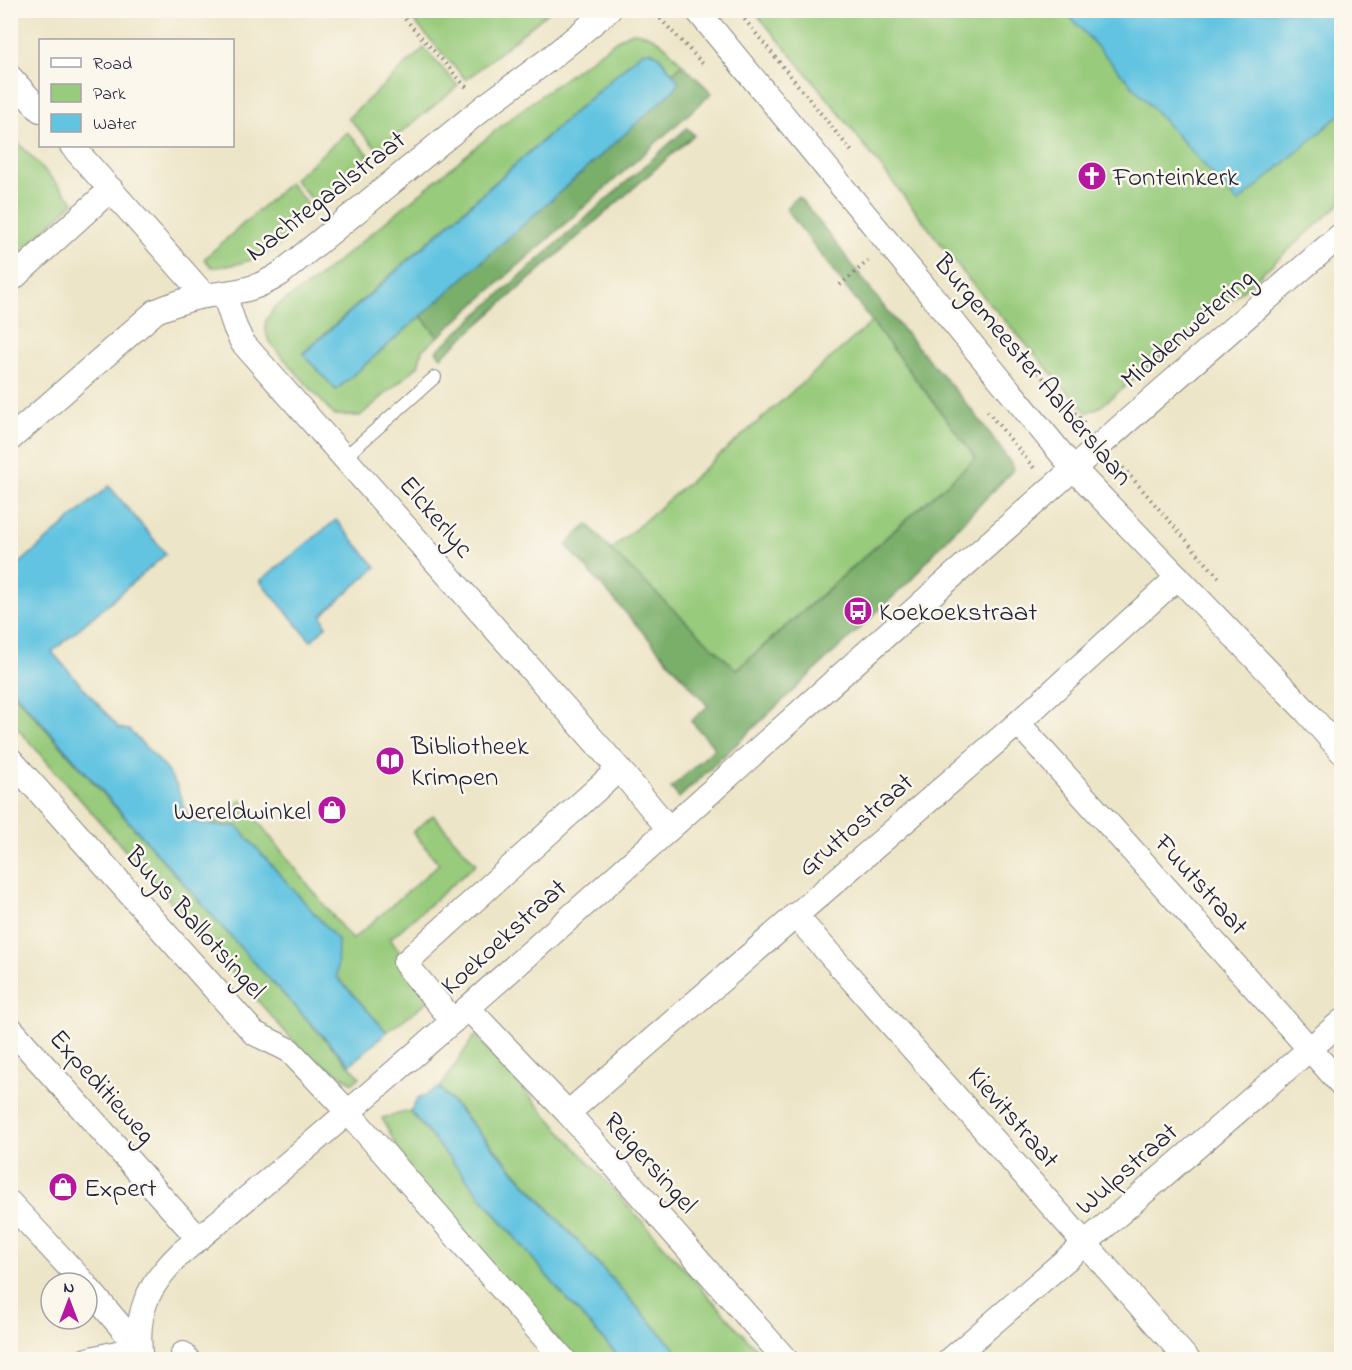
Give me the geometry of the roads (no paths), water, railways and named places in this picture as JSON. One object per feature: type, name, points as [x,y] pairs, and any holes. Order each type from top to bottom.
[{"type":"street","name":"Nachtegaalstraat","points":[[10,439],[156,311],[179,302],[251,289],[280,274],[484,107],[548,60],[609,10]]},
{"type":"street","name":"Burgemeester Aalberslaan","points":[[697,10],[1073,468],[1341,752]]},
{"type":"street","points":[[10,76],[39,109]]},
{"type":"street","points":[[73,147],[214,295]]},
{"type":"street","points":[[10,281],[111,189]]},
{"type":"street","name":"Middenwetering","points":[[1073,468],[1341,234]]},
{"type":"street","name":"Elckerlyc","points":[[214,295],[242,342],[619,769],[669,829]]},
{"type":"street","name":"Koekoekstraat","points":[[348,1112],[1073,468]]},
{"type":"street","name":"Gruttostraat","points":[[568,1113],[1018,723],[1178,577]]},
{"type":"street","name":"Fuutstraat","points":[[1018,723],[1341,1084]]},
{"type":"street","name":"Buys Ballotsingel","points":[[10,759],[254,1032],[289,1050],[348,1112],[564,1359]]},
{"type":"street","points":[[460,1014],[405,963],[619,769]]},
{"type":"street","name":"Kievitstraat","points":[[795,915],[1188,1359]]},
{"type":"street","name":"Reigersingel","points":[[460,1014],[568,1113],[786,1359]]},
{"type":"street","name":"Wulpstraat","points":[[950,1359],[1341,1021]]},
{"type":"street","name":"Expeditieweg","points":[[10,1028],[199,1239]]},
{"type":"street","points":[[140,1354],[139,1325],[142,1309],[150,1291],[165,1269],[348,1112]]},
{"type":"street","points":[[10,1203],[73,1271]]},
{"type":"street","points":[[99,1302],[140,1354]]},
{"type":"street","points":[[87,1359],[140,1354]]},
{"type":"lane","points":[[345,457],[435,377]]},
{"type":"water","points":[[1065,11],[1341,11],[1341,114],[1238,203]]},
{"type":"water","points":[[651,51],[658,55],[679,82],[674,90],[336,390],[303,354],[642,52]]},
{"type":"water","points":[[109,486],[166,554],[52,652],[119,728],[129,730],[163,765],[177,786],[187,815],[194,822],[237,826],[338,940],[337,977],[387,1032],[350,1065],[248,956],[11,688],[11,571]]},
{"type":"water","points":[[336,520],[376,567],[322,615],[326,626],[311,641],[260,581]]},
{"type":"water","points":[[439,1088],[684,1359],[621,1359],[563,1295],[410,1111],[418,1099]]},
{"type":"place","name":"Fonteinkerk","points":[[1092,176]]},
{"type":"place","name":"Koekoekstraat","points":[[858,611]]},
{"type":"place","name":"Bibliotheek Krimpen","points":[[390,761]]},
{"type":"place","name":"Wereldwinkel","points":[[332,810]]},
{"type":"place","name":"Expert","points":[[63,1187]]}]
